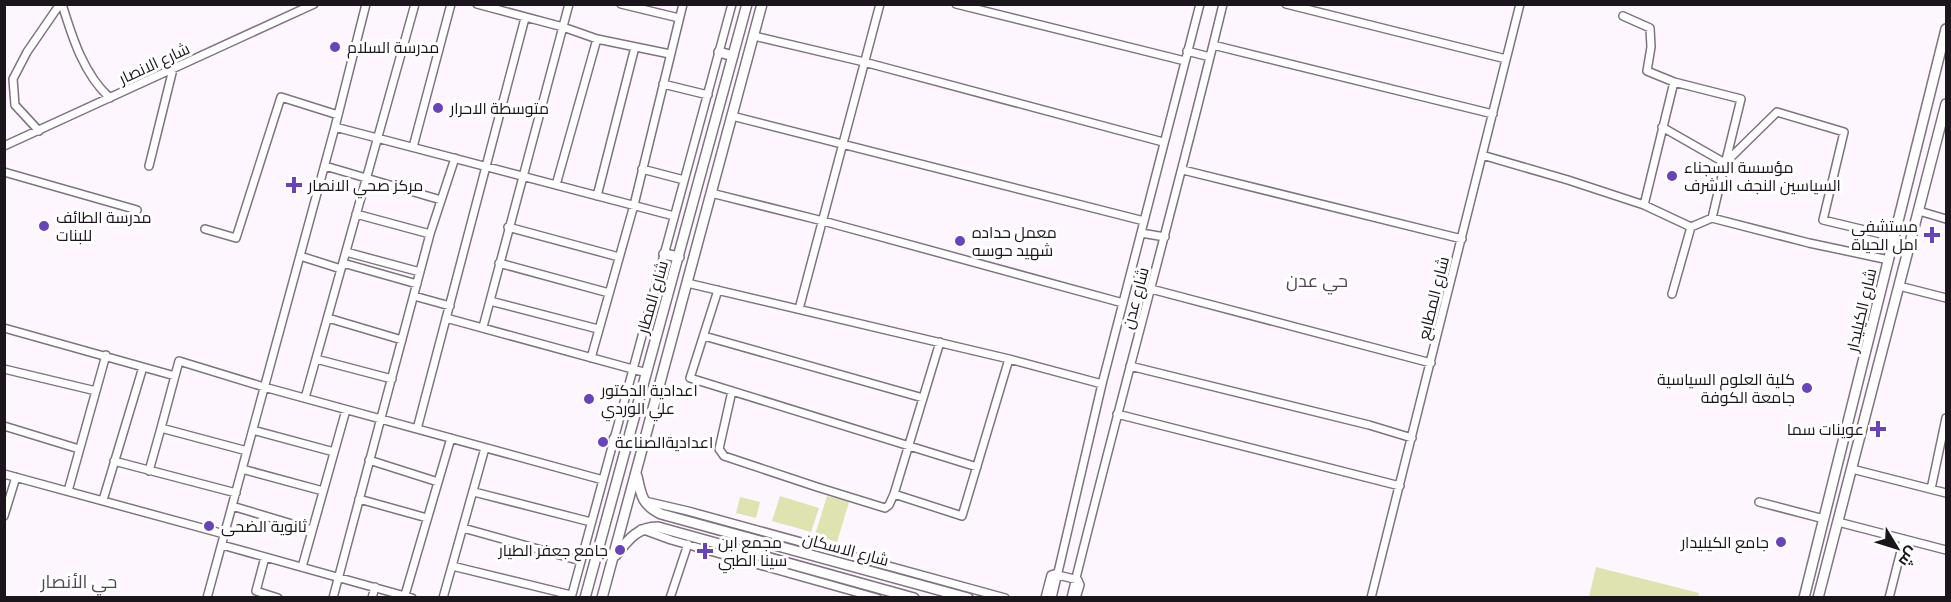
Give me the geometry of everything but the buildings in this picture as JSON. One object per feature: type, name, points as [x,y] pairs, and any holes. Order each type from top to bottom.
[{"type":"main road","name":"شارع المطار","points":[[585,597],[747,4]]},
{"type":"main road","name":"شارع المطار","points":[[602,597],[762,4]]},
{"type":"main road","name":"شارع الكيليدار","points":[[1804,597],[1947,30]]},
{"type":"main road","points":[[719,52],[733,56]]},
{"type":"main road","name":"شارع الكيليدار","points":[[1818,597],[1947,104]]},
{"type":"main road","points":[[664,254],[679,257]]},
{"type":"main road","points":[[1882,284],[1885,294],[1874,335],[1878,341],[1884,339],[1885,336]]},
{"type":"main road","points":[[668,297],[676,303],[683,301]]},
{"type":"main road","points":[[658,328],[667,327],[674,332]]},
{"type":"main road","points":[[1861,374],[1869,368],[1875,376]]},
{"type":"main road","points":[[614,439],[628,442]]},
{"type":"main road","points":[[636,473],[644,501]]},
{"type":"main road","name":"شارع الاسكان","points":[[644,501],[661,514],[714,529],[738,530],[885,570],[968,597]]},
{"type":"main road","points":[[691,541],[699,532],[697,524]]},
{"type":"main road","name":"شارع الاسكان","points":[[613,560],[630,537],[641,529],[658,527],[691,541],[712,542],[822,577],[914,597]]},
{"type":"main road","points":[[712,542],[710,534],[714,529]]},
{"type":"street","points":[[39,131],[15,105],[14,79],[27,52],[61,4]]},
{"type":"street","points":[[61,4],[86,66],[97,87],[110,98]]},
{"type":"street","name":"شارع الانصار","points":[[4,147],[173,69],[297,8],[314,4]]},
{"type":"street","points":[[207,597],[325,165],[366,4]]},
{"type":"street","points":[[305,398],[414,4]]},
{"type":"street","points":[[413,147],[451,4]]},
{"type":"street","points":[[477,4],[563,27],[597,39],[670,54]]},
{"type":"street","points":[[483,327],[508,226],[569,4]]},
{"type":"street","points":[[621,4],[678,18]]},
{"type":"street","points":[[591,358],[634,205],[683,4]]},
{"type":"street","points":[[452,566],[571,596],[732,4]]},
{"type":"street","points":[[799,309],[880,4]]},
{"type":"street","points":[[956,4],[1185,61]]},
{"type":"street","name":"شارع عدن","points":[[1052,597],[1102,384],[1200,4]]},
{"type":"street","name":"شارع عدن","points":[[1071,597],[1117,414],[1183,170],[1223,4]]},
{"type":"street","points":[[1286,4],[1506,59]]},
{"type":"street","name":"شارع المطابع","points":[[1371,597],[1520,4]]},
{"type":"street","points":[[1623,16],[1650,28],[1651,47],[1647,71],[1674,82],[1741,99],[1712,218]]},
{"type":"street","points":[[417,429],[525,18]]},
{"type":"street","points":[[754,36],[864,62],[1163,142]]},
{"type":"street","points":[[556,185],[597,39]]},
{"type":"street","points":[[1213,45],[1492,114]]},
{"type":"street","points":[[597,196],[634,47]]},
{"type":"street","points":[[1187,51],[1210,57]]},
{"type":"street","points":[[149,166],[173,69]]},
{"type":"street","points":[[4,75],[14,79]]},
{"type":"street","points":[[1644,205],[1674,82]]},
{"type":"street","points":[[663,84],[708,95]]},
{"type":"street","points":[[205,229],[236,237],[281,97],[338,115]]},
{"type":"street","points":[[1725,162],[1777,112],[1844,132],[1823,220],[1894,237]]},
{"type":"street","points":[[732,116],[1144,221]]},
{"type":"street","points":[[335,127],[674,216]]},
{"type":"street","points":[[1662,127],[1725,162]]},
{"type":"street","points":[[1482,155],[1644,205],[1691,227],[1712,218],[1809,243],[1888,260]]},
{"type":"street","points":[[333,597],[430,234],[455,158]]},
{"type":"street","points":[[325,165],[441,200]]},
{"type":"street","points":[[642,169],[684,180]]},
{"type":"street","points":[[1183,170],[1462,240]]},
{"type":"street","points":[[4,172],[137,210]]},
{"type":"street","points":[[711,193],[824,221],[1123,303]]},
{"type":"street","points":[[1918,212],[1947,219]]},
{"type":"street","points":[[356,214],[430,234]]},
{"type":"street","points":[[508,226],[619,257]]},
{"type":"street","points":[[1672,294],[1691,227]]},
{"type":"street","points":[[1141,233],[1165,237]]},
{"type":"street","points":[[346,252],[420,272]]},
{"type":"street","points":[[300,256],[417,284]]},
{"type":"street","points":[[499,262],[609,293]]},
{"type":"street","points":[[687,283],[1009,359],[1102,384]]},
{"type":"street","points":[[1899,286],[1947,298]]},
{"type":"street","points":[[1151,289],[1431,363]]},
{"type":"street","points":[[718,290],[690,378],[977,467]]},
{"type":"street","points":[[414,296],[450,306]]},
{"type":"street","points":[[490,300],[598,329]]},
{"type":"street","points":[[328,318],[402,340]]},
{"type":"street","points":[[447,318],[647,373]]},
{"type":"street","points":[[4,328],[175,376]]},
{"type":"street","points":[[704,336],[923,398]]},
{"type":"street","points":[[732,391],[719,449],[724,456],[885,508],[894,494],[939,342]]},
{"type":"street","points":[[68,491],[106,355]]},
{"type":"street","points":[[316,359],[392,379]]},
{"type":"street","points":[[894,494],[962,516],[1009,359]]},
{"type":"street","points":[[149,471],[179,361],[264,387],[603,480]]},
{"type":"street","points":[[1130,366],[1369,425],[1412,438]]},
{"type":"street","points":[[102,500],[143,367]]},
{"type":"street","points":[[4,369],[96,391]]},
{"type":"street","points":[[302,567],[346,410]]},
{"type":"street","points":[[1117,414],[1400,486]]},
{"type":"street","points":[[1931,489],[1947,418]]},
{"type":"street","points":[[4,426],[79,449]]},
{"type":"street","points":[[160,428],[247,451]]},
{"type":"street","points":[[253,430],[334,452]]},
{"type":"street","points":[[222,545],[408,596],[451,438]]},
{"type":"street","points":[[443,597],[486,448]]},
{"type":"street","points":[[369,460],[438,482]]},
{"type":"street","points":[[114,461],[236,493]]},
{"type":"street","points":[[242,469],[323,491]]},
{"type":"street","points":[[1852,469],[1947,493]]},
{"type":"street","points":[[4,474],[225,534]]},
{"type":"street","points":[[4,516],[16,477]]},
{"type":"street","points":[[474,492],[591,522]]},
{"type":"street","points":[[359,499],[428,518]]},
{"type":"street","points":[[644,501],[738,530]]},
{"type":"street","points":[[1759,502],[1824,519]]},
{"type":"street","points":[[232,506],[312,530]]},
{"type":"street","points":[[1838,522],[1947,550]]},
{"type":"street","points":[[463,528],[581,561]]},
{"type":"street","points":[[1889,597],[1904,539]]},
{"type":"street","points":[[670,597],[691,541],[822,577],[855,595],[877,597]]},
{"type":"street","points":[[265,557],[255,594],[278,597]]},
{"type":"street","points":[[885,570],[1005,597]]},
{"type":"street","points":[[1045,597],[1051,575],[1054,574],[1076,578],[1080,585],[1076,597]]},
{"type":"street","points":[[372,597],[375,587]]},
{"type":"green space","points":[[780,496],[819,508],[811,532],[772,521]]},
{"type":"green space","points":[[827,496],[849,502],[837,542],[815,535]]},
{"type":"green space","points":[[740,497],[760,502],[756,518],[736,513]]},
{"type":"green space","points":[[1596,567],[1699,593],[1698,597],[1589,597]]},
{"type":"place","name":"مدرسة السلام","points":[[335,47]]},
{"type":"place","name":"متوسطة الاحرار","points":[[438,108]]},
{"type":"place","name":"مؤسسة السجناء السياسين النجف الاشرف","points":[[1672,176]]},
{"type":"place","name":"مركز صحي الانصار","points":[[294,185]]},
{"type":"place","name":"مدرسة الطائف للبنات","points":[[44,226]]},
{"type":"place","name":"مستشفى امل الحياة","points":[[1932,235]]},
{"type":"place","name":"معمل حداده شهيد حوسه","points":[[960,241]]},
{"type":"place","name":"كلية العلوم السياسية جامعة الكوفة","points":[[1807,388]]},
{"type":"place","name":"اعدادية الدكتور علي الوردي","points":[[589,399]]},
{"type":"place","name":"عوينات سما","points":[[1878,429]]},
{"type":"place","name":"اعداديةالصناعة","points":[[603,442]]},
{"type":"place","name":"ثانوية الضحى","points":[[209,526]]},
{"type":"place","name":"جامع الكيليدار","points":[[1781,542]]},
{"type":"place","name":"جامع جعفر الطيار","points":[[620,550]]},
{"type":"place","name":"مجمع ابن سينا الطبي","points":[[705,551]]},
{"type":"district","name":"حي عدن","points":[[1317,281]]},
{"type":"district","name":"حي الأنصار","points":[[79,582]]}]
